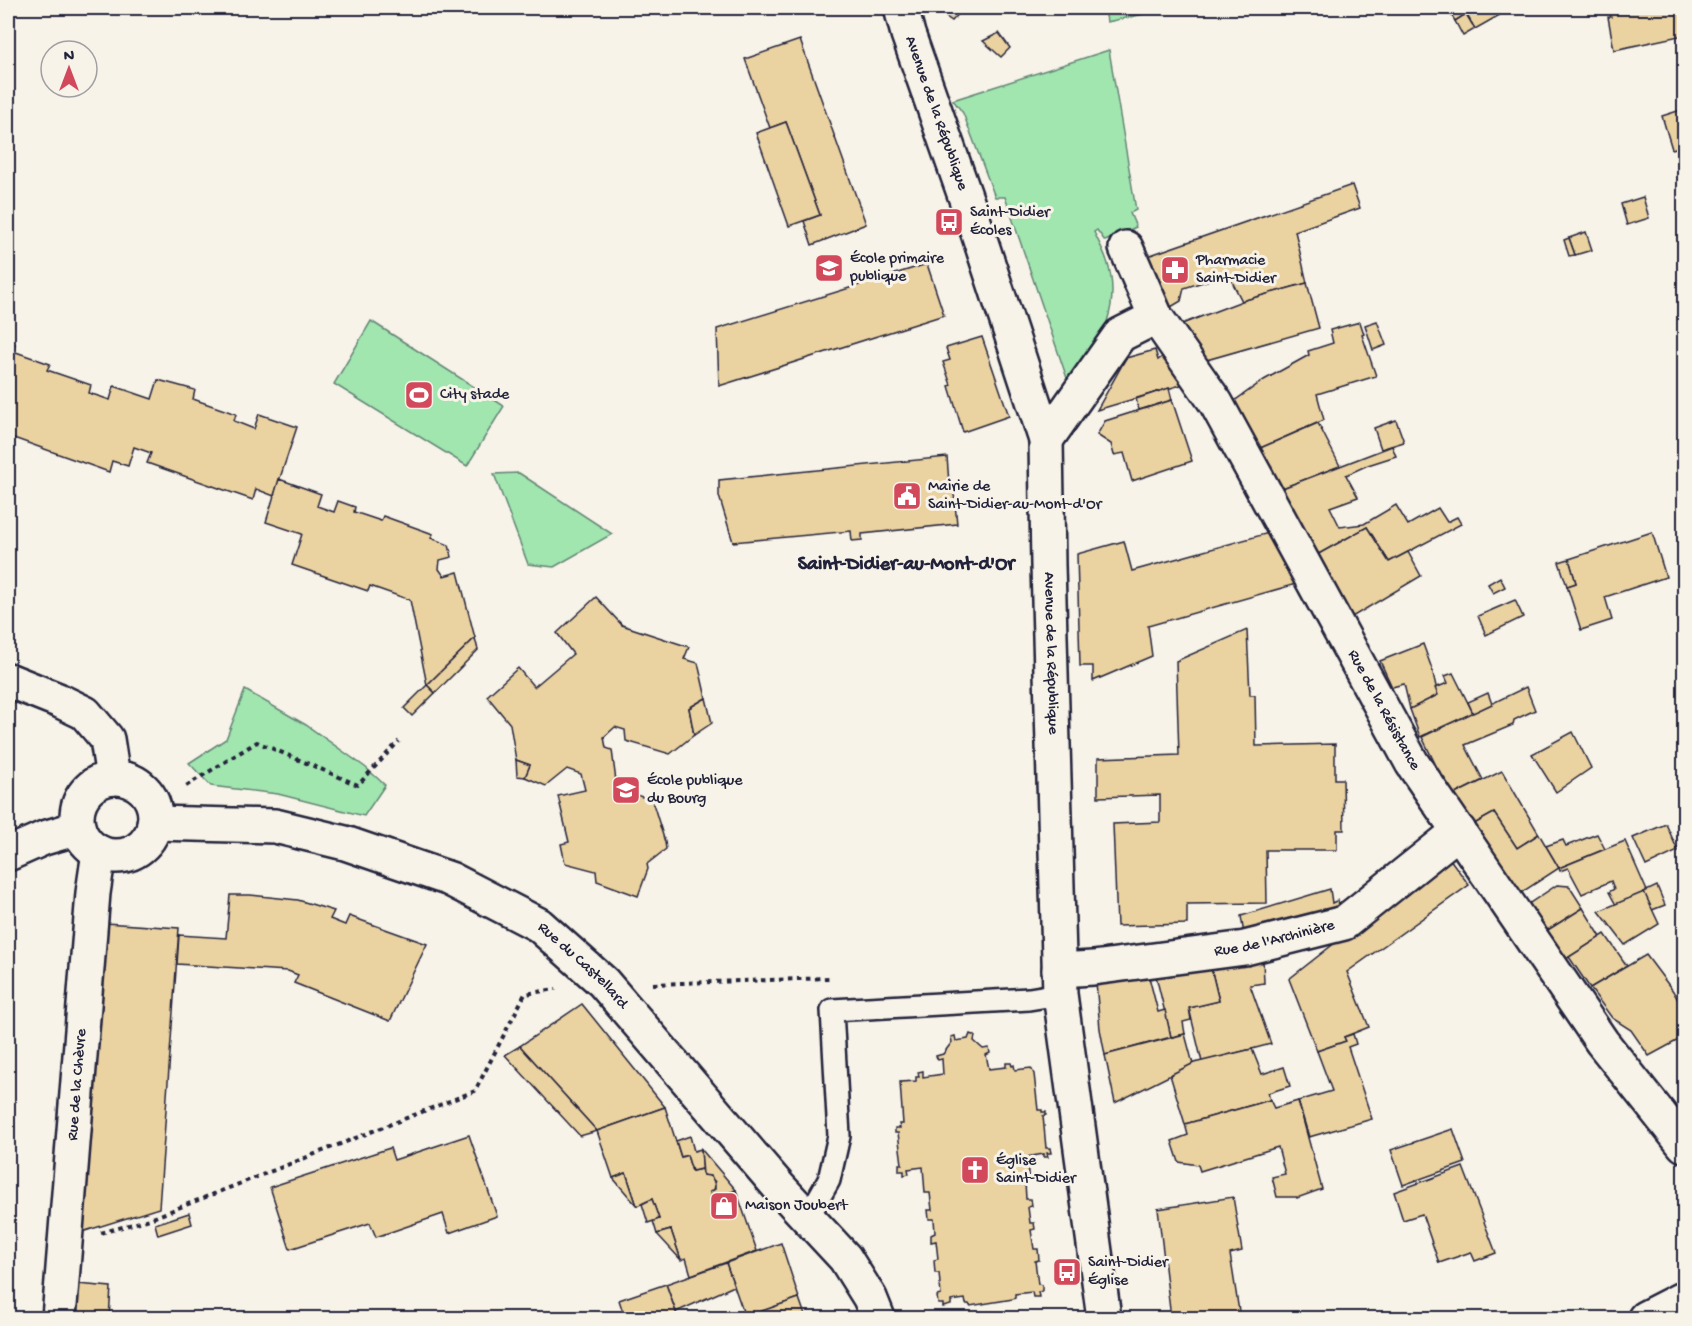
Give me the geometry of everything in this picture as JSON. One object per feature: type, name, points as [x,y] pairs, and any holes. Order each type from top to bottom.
[{"type":"street","name":"Avenue de la République","points":[[901,8],[1046,440],[1060,982],[1104,1318]]},
{"type":"street","name":"Rue de la Résistance","points":[[1126,248],[1155,317],[1216,403],[1412,763],[1602,1042],[1684,1145]]},
{"type":"street","points":[[1046,440],[1120,335],[1155,317]]},
{"type":"street","points":[[8,680],[85,713],[107,739],[113,778]]},
{"type":"street","points":[[113,778],[130,781],[144,791],[154,814],[151,834],[144,844],[134,852],[123,855],[111,855],[89,840],[77,817],[78,805],[84,794],[102,780],[113,778]]},
{"type":"street","name":"Rue du Castellard","points":[[154,814],[275,826],[345,843],[450,879],[539,925],[603,982],[779,1187],[845,1258],[870,1298],[878,1318]]},
{"type":"street","name":"Rue de l'Archinière","points":[[1060,982],[1092,968],[1245,948],[1344,923],[1458,831]]},
{"type":"street","points":[[8,854],[44,838],[89,840]]},
{"type":"street","name":"Rue de la Chèvre","points":[[58,1318],[66,1243],[93,893],[89,840]]},
{"type":"street","points":[[1646,1318],[1684,1298]]},
{"type":"lane","points":[[808,1217],[829,1179],[839,1136],[832,1010],[1029,999],[1060,982]]},
{"type":"path","points":[[154,814],[257,742],[358,785],[399,741]]},
{"type":"path","points":[[66,1243],[150,1220],[475,1091],[525,994],[603,982],[647,984],[835,977]]},
{"type":"green space","points":[[1105,8],[1171,8],[1107,22]]},
{"type":"green space","points":[[1109,50],[1136,210],[1130,213],[1136,227],[1105,241],[1097,230],[1094,232],[1107,261],[1112,297],[1104,329],[1071,390],[1005,197],[995,197],[963,113],[953,100]]},
{"type":"green space","name":"City stade","points":[[371,321],[504,406],[467,466],[334,384]]},
{"type":"green space","points":[[519,473],[612,534],[554,567],[528,564],[494,474]]},
{"type":"green space","points":[[245,690],[306,725],[365,767],[385,785],[364,816],[278,794],[211,786],[189,763],[226,739]]},
{"type":"building","points":[[933,8],[964,8],[952,21]]},
{"type":"building","points":[[1447,8],[1502,8],[1505,12],[1475,29],[1466,14],[1455,21]]},
{"type":"building","points":[[1609,8],[1684,8],[1684,35],[1614,50],[1608,17],[1611,17]]},
{"type":"building","points":[[1466,14],[1475,29],[1463,36],[1455,21]]},
{"type":"building","points":[[999,33],[1010,48],[1001,57],[983,41]]},
{"type":"building","points":[[800,40],[866,224],[812,245],[804,221],[820,215],[786,122],[770,128],[745,59]]},
{"type":"building","points":[[1684,109],[1684,163],[1679,147],[1672,149],[1662,116]]},
{"type":"building","points":[[786,122],[820,215],[789,226],[756,133]]},
{"type":"building","points":[[1352,185],[1360,208],[1295,231],[1307,283],[1242,301],[1228,274],[1184,288],[1181,301],[1171,307],[1142,258]]},
{"type":"building","points":[[1643,197],[1649,218],[1627,225],[1621,204]]},
{"type":"building","points":[[1586,232],[1592,250],[1575,255],[1569,238]]},
{"type":"building","points":[[1569,238],[1575,255],[1569,256],[1564,240]]},
{"type":"building","points":[[927,264],[944,315],[719,386],[717,329]]},
{"type":"building","points":[[1307,283],[1319,328],[1203,361],[1182,324],[1242,301]]},
{"type":"building","points":[[1377,321],[1386,345],[1373,350],[1365,325]]},
{"type":"building","points":[[1360,322],[1376,376],[1317,394],[1324,420],[1258,449],[1230,404],[1264,380],[1309,355],[1308,351],[1333,343],[1330,330]]},
{"type":"building","points":[[982,337],[1009,416],[963,432],[943,362],[950,360],[946,348]]},
{"type":"building","points":[[8,341],[15,344],[13,351],[50,364],[47,370],[91,385],[89,393],[110,400],[114,386],[152,399],[158,380],[195,390],[193,399],[236,414],[234,421],[254,429],[259,414],[297,427],[274,496],[256,489],[253,500],[147,463],[151,453],[134,447],[128,466],[112,461],[109,472],[8,436]]},
{"type":"building","points":[[1155,350],[1158,360],[1166,354],[1184,384],[1097,410],[1126,358]]},
{"type":"building","points":[[1169,388],[1172,400],[1139,410],[1136,399]]},
{"type":"building","points":[[1172,400],[1192,461],[1132,481],[1124,453],[1114,455],[1111,444],[1097,435],[1105,421]]},
{"type":"building","points":[[1396,420],[1404,442],[1381,449],[1374,428]]},
{"type":"building","points":[[1318,423],[1340,466],[1280,489],[1258,449]]},
{"type":"building","points":[[1392,446],[1396,456],[1346,475],[1358,497],[1330,507],[1340,527],[1364,524],[1396,505],[1408,525],[1438,508],[1447,522],[1457,517],[1461,524],[1389,562],[1367,527],[1315,556],[1280,489]]},
{"type":"building","points":[[947,457],[949,483],[953,483],[957,524],[862,534],[862,540],[852,541],[851,531],[733,542],[719,496],[719,480]]},
{"type":"building","points":[[279,479],[321,494],[317,506],[334,512],[338,501],[355,507],[354,512],[381,521],[383,516],[433,534],[431,538],[449,545],[452,557],[440,560],[439,569],[444,576],[458,572],[475,638],[427,685],[410,600],[370,586],[368,591],[292,565],[302,534],[266,522]]},
{"type":"building","points":[[1367,527],[1389,562],[1408,552],[1421,576],[1352,617],[1315,556]]},
{"type":"building","points":[[1272,532],[1303,582],[1148,626],[1152,656],[1093,681],[1093,666],[1080,666],[1077,554],[1124,541],[1132,571]]},
{"type":"building","points":[[1652,532],[1666,577],[1605,597],[1612,620],[1581,630],[1567,586],[1576,583],[1569,559]]},
{"type":"building","points":[[1569,559],[1576,583],[1567,586],[1559,562]]},
{"type":"building","points":[[1500,577],[1505,587],[1493,593],[1488,584]]},
{"type":"building","points":[[596,597],[622,625],[689,647],[684,659],[698,663],[706,698],[689,708],[694,735],[670,754],[626,741],[625,730],[615,727],[604,737],[606,748],[612,750],[617,789],[652,800],[665,842],[666,849],[647,864],[648,869],[638,896],[597,881],[596,871],[565,863],[561,844],[569,842],[558,796],[585,790],[581,774],[567,769],[546,786],[525,777],[530,765],[516,760],[510,724],[487,696],[518,668],[534,687],[573,654],[557,633]]},
{"type":"building","points":[[1515,600],[1523,617],[1486,635],[1478,616]]},
{"type":"building","points":[[1247,630],[1250,695],[1255,695],[1256,746],[1335,744],[1335,779],[1343,779],[1344,830],[1337,830],[1337,850],[1266,850],[1267,903],[1187,904],[1187,924],[1117,926],[1113,824],[1160,822],[1160,795],[1098,797],[1098,758],[1179,755],[1176,661]]},
{"type":"building","points":[[475,638],[478,650],[435,693],[427,685]]},
{"type":"building","points":[[1423,644],[1438,695],[1410,709],[1404,684],[1392,687],[1380,661]]},
{"type":"building","points":[[1453,673],[1473,713],[1420,737],[1410,709],[1438,695],[1435,688],[1448,683],[1445,676]]},
{"type":"building","points":[[427,685],[435,693],[412,716],[404,708]]},
{"type":"building","points":[[1526,687],[1535,710],[1514,720],[1513,725],[1465,745],[1483,780],[1451,796],[1422,737]]},
{"type":"building","points":[[1488,693],[1492,704],[1473,713],[1468,702]]},
{"type":"building","points":[[706,698],[712,723],[694,735],[689,708]]},
{"type":"building","points":[[1573,732],[1591,768],[1556,792],[1532,754]]},
{"type":"building","points":[[516,760],[530,765],[525,777],[517,776]]},
{"type":"building","points":[[1502,771],[1539,834],[1517,848],[1494,813],[1467,828],[1451,796]]},
{"type":"building","points":[[1494,813],[1517,848],[1539,834],[1559,868],[1516,896],[1467,828]]},
{"type":"building","points":[[1666,824],[1678,851],[1646,866],[1633,838]]},
{"type":"building","points":[[1597,834],[1605,849],[1559,868],[1546,846],[1563,840],[1566,846]]},
{"type":"building","points":[[1625,841],[1647,891],[1616,905],[1609,892],[1614,889],[1611,881],[1582,894],[1568,868],[1560,871],[1559,868]]},
{"type":"building","points":[[1447,855],[1469,885],[1347,972],[1369,1027],[1344,1037],[1346,1041],[1317,1051],[1289,979]]},
{"type":"building","points":[[1557,885],[1569,886],[1583,908],[1543,933],[1524,907]]},
{"type":"building","points":[[1657,886],[1665,905],[1652,910],[1644,892]]},
{"type":"building","points":[[1330,889],[1332,903],[1338,900],[1340,909],[1245,940],[1241,916]]},
{"type":"building","points":[[1644,892],[1659,924],[1625,945],[1599,911]]},
{"type":"building","points":[[230,895],[298,900],[334,911],[330,919],[345,925],[349,916],[427,944],[390,1021],[294,983],[298,975],[288,971],[177,964],[179,935],[226,938]]},
{"type":"building","points":[[1583,908],[1601,937],[1563,961],[1543,933]]},
{"type":"building","points":[[105,923],[179,928],[159,1208],[82,1232]]},
{"type":"building","points":[[1605,934],[1627,966],[1590,988],[1569,957]]},
{"type":"building","points":[[1646,955],[1673,991],[1684,1011],[1684,1037],[1649,1056],[1631,1030],[1612,1018],[1590,988]]},
{"type":"building","points":[[1263,959],[1264,983],[1250,985],[1271,1044],[1202,1062],[1189,1008],[1219,1001],[1210,964]]},
{"type":"building","points":[[1210,964],[1219,1001],[1189,1008],[1191,1020],[1183,1022],[1185,1034],[1171,1037],[1156,976]]},
{"type":"building","points":[[1149,977],[1158,1012],[1165,1010],[1171,1037],[1105,1055],[1096,982]]},
{"type":"building","points":[[8,990],[14,990],[8,1062]]},
{"type":"building","points":[[582,1004],[665,1107],[597,1131],[520,1046]]},
{"type":"building","name":"Église Saint-Didier","points":[[970,1034],[975,1036],[974,1041],[983,1049],[989,1048],[990,1053],[986,1055],[989,1069],[1006,1067],[1006,1063],[1014,1065],[1015,1070],[1031,1068],[1034,1074],[1038,1110],[1046,1112],[1043,1116],[1046,1148],[1050,1148],[1051,1153],[1047,1153],[1048,1157],[1044,1157],[1044,1154],[1026,1157],[1029,1181],[1025,1182],[1026,1199],[1031,1199],[1032,1206],[1028,1207],[1030,1223],[1034,1223],[1035,1229],[1031,1230],[1034,1249],[1038,1249],[1039,1260],[1035,1261],[1038,1284],[1042,1285],[1042,1291],[1038,1292],[1039,1297],[1033,1297],[1032,1292],[1015,1294],[1013,1299],[970,1306],[966,1304],[965,1299],[951,1301],[951,1305],[943,1307],[943,1304],[938,1304],[937,1296],[941,1295],[939,1273],[935,1273],[934,1260],[938,1259],[936,1241],[931,1242],[931,1235],[935,1233],[934,1219],[929,1219],[928,1210],[932,1210],[930,1193],[925,1193],[923,1167],[908,1169],[909,1174],[904,1175],[904,1171],[899,1171],[899,1164],[902,1164],[898,1133],[895,1133],[895,1128],[900,1128],[899,1124],[903,1124],[900,1082],[916,1081],[916,1077],[919,1077],[918,1072],[923,1071],[923,1077],[943,1074],[942,1059],[938,1060],[936,1056],[943,1054],[952,1042],[951,1037],[955,1036],[956,1041],[968,1039]]},
{"type":"building","points":[[1185,1034],[1193,1064],[1115,1103],[1105,1055]]},
{"type":"building","points":[[1353,1034],[1356,1044],[1348,1047],[1372,1119],[1309,1137],[1298,1101],[1332,1091],[1317,1051],[1346,1041],[1344,1037]]},
{"type":"building","points":[[520,1046],[597,1131],[580,1136],[505,1055]]},
{"type":"building","points":[[1252,1049],[1262,1074],[1284,1067],[1290,1086],[1268,1093],[1270,1100],[1185,1124],[1170,1075],[1194,1063]]},
{"type":"building","points":[[1270,1100],[1274,1108],[1298,1101],[1322,1189],[1297,1198],[1277,1197],[1272,1177],[1285,1174],[1278,1147],[1200,1171],[1198,1165],[1179,1162],[1172,1141],[1188,1135],[1185,1124]]},
{"type":"building","points":[[665,1107],[681,1157],[687,1155],[692,1171],[701,1169],[703,1175],[708,1175],[713,1179],[715,1186],[710,1192],[712,1199],[736,1190],[757,1251],[691,1275],[686,1258],[681,1260],[671,1230],[657,1234],[653,1221],[659,1219],[652,1199],[637,1206],[626,1173],[613,1178],[597,1131]]},
{"type":"building","points":[[1453,1129],[1465,1163],[1403,1185],[1391,1150]]},
{"type":"building","points":[[469,1135],[497,1216],[449,1233],[443,1214],[376,1237],[370,1223],[290,1249],[270,1187],[390,1148],[394,1160]]},
{"type":"building","points":[[690,1136],[694,1151],[701,1149],[703,1175],[701,1169],[692,1171],[687,1155],[681,1157],[676,1141]]},
{"type":"building","points":[[701,1149],[736,1190],[712,1199],[710,1192],[715,1189],[715,1182],[710,1176],[703,1175]]},
{"type":"building","points":[[1463,1167],[1496,1253],[1475,1261],[1471,1252],[1439,1263],[1422,1214],[1403,1220],[1394,1192]]},
{"type":"building","points":[[626,1173],[637,1206],[613,1178]]},
{"type":"building","points":[[1233,1197],[1242,1251],[1230,1254],[1240,1318],[1171,1318],[1158,1209]]},
{"type":"building","points":[[652,1199],[659,1219],[648,1223],[642,1204]]},
{"type":"building","points":[[189,1213],[192,1224],[158,1235],[155,1224]]},
{"type":"building","points":[[671,1230],[681,1260],[657,1234]]},
{"type":"building","points":[[781,1243],[799,1298],[745,1317],[726,1263]]},
{"type":"building","points":[[726,1263],[734,1286],[676,1312],[666,1284]]},
{"type":"building","points":[[77,1284],[111,1287],[109,1318],[75,1318]]},
{"type":"building","points":[[666,1284],[678,1318],[625,1318],[619,1300]]},
{"type":"building","points":[[799,1298],[806,1318],[745,1318],[745,1317]]},
{"type":"place","name":"Saint-Didier Écoles","points":[[949,222]]},
{"type":"place","name":"École primaire publique","points":[[829,268]]},
{"type":"place","name":"Pharmacie Saint-Didier","points":[[1175,270]]},
{"type":"place","name":"City stade","points":[[419,395]]},
{"type":"place","name":"Mairie de Saint-Didier-au-Mont-d'Or","points":[[907,496]]},
{"type":"place","name":"École publique du Bourg","points":[[626,790]]},
{"type":"place","name":"Église Saint-Didier","points":[[975,1170]]},
{"type":"place","name":"Maison Joubert","points":[[724,1206]]},
{"type":"place","name":"Saint-Didier Église","points":[[1067,1272]]},
{"type":"district","name":"Saint-Didier-au-Mont-d'Or","points":[[906,565]]}]
